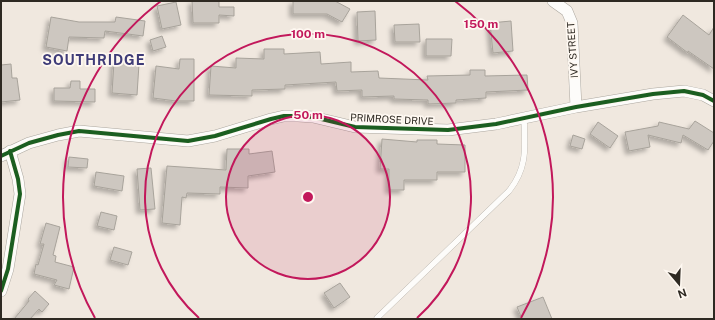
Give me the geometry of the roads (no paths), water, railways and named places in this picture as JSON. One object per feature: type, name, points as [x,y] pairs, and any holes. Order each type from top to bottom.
[{"type":"street","name":"IVY STREET","points":[[553,1],[567,11],[572,23],[576,107]]},
{"type":"street","name":"PRIMROSE DRIVE","points":[[5,154],[40,140],[79,131],[188,141],[215,136],[271,118],[284,116],[313,117],[355,126],[448,130],[496,124],[576,107],[653,94],[684,91],[702,95],[714,101]]},
{"type":"street","points":[[1,290],[8,269],[20,194],[18,179],[5,154]]},
{"type":"lane","points":[[377,318],[509,191],[517,181],[522,170],[524,156],[524,118]]},
{"type":"district","name":"SOUTHRIDGE","points":[[94,60]]}]
